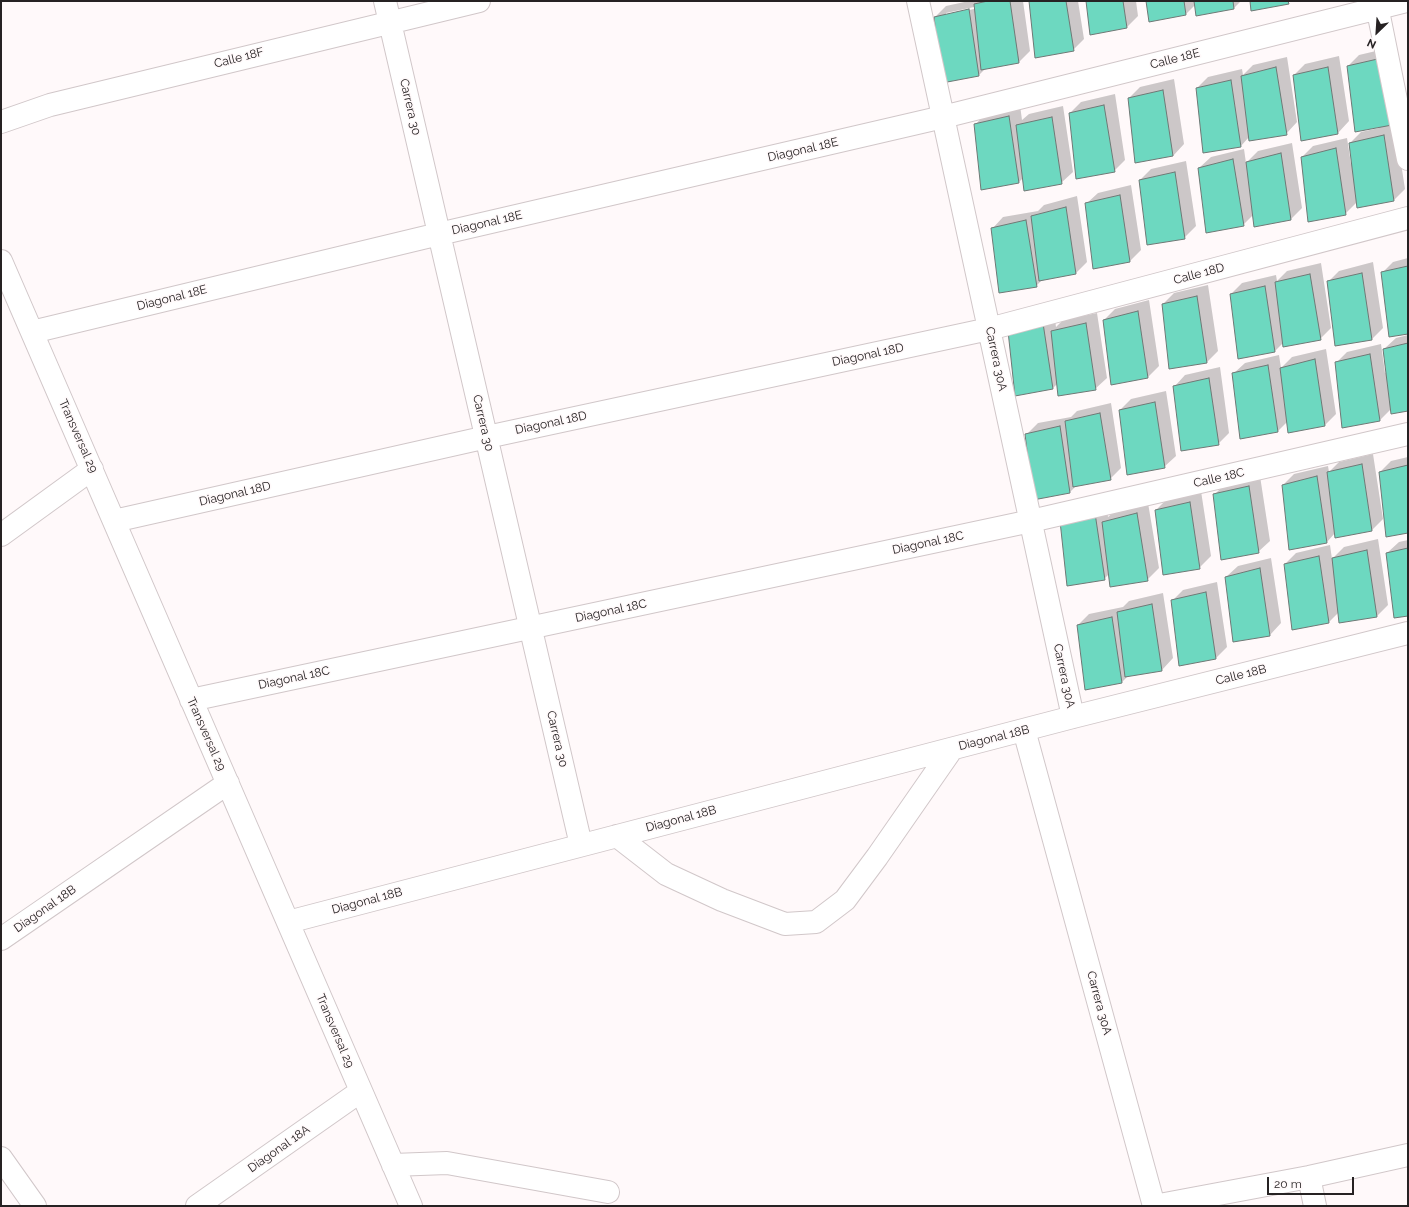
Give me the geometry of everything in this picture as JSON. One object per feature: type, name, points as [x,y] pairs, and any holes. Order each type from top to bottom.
[{"type":"street","name":"Calle 18F","points":[[1,122],[50,104],[388,11],[478,1]]},
{"type":"street","name":"Carrera 30A","points":[[918,1],[1073,717]]},
{"type":"street","name":"Calle 18E","points":[[944,117],[1376,5],[1407,1]]},
{"type":"street","points":[[1376,5],[1408,159]]},
{"type":"street","name":"Carrera 30","points":[[388,11],[581,845]]},
{"type":"street","name":"Diagonal 18E","points":[[32,332],[440,234],[944,117]]},
{"type":"street","name":"Calle 18D","points":[[989,329],[1408,218]]},
{"type":"street","name":"Transversal 29","points":[[1,262],[411,1206]]},
{"type":"street","name":"Diagonal 18D","points":[[114,521],[487,437],[989,329]]},
{"type":"street","name":"Calle 18C","points":[[1031,521],[1408,434]]},
{"type":"street","points":[[1,535],[92,470]]},
{"type":"street","name":"Diagonal 18C","points":[[192,700],[531,629],[1031,521]]},
{"type":"street","name":"Calle 18B","points":[[1073,717],[1408,633]]},
{"type":"street","name":"Diagonal 18B","points":[[288,922],[1073,717]]},
{"type":"street","name":"Carrera 30A","points":[[1024,730],[1154,1206]]},
{"type":"street","points":[[617,836],[666,874],[722,900],[785,924],[816,922],[845,900],[877,857],[952,749]]},
{"type":"street","name":"Diagonal 18B","points":[[1,939],[228,783]]},
{"type":"street","name":"Diagonal 18A","points":[[197,1206],[361,1091]]},
{"type":"street","points":[[1154,1206],[1309,1177],[1408,1155]]},
{"type":"street","points":[[1,1158],[35,1206]]},
{"type":"street","points":[[393,1165],[447,1163],[608,1192]]},
{"type":"street","points":[[1309,1177],[1315,1206]]},
{"type":"building","points":[[988,1],[1010,1],[1019,63],[981,70],[974,4]]},
{"type":"building","points":[[1029,1],[1066,1],[1074,51],[1035,58]]},
{"type":"building","points":[[1086,1],[1123,1],[1127,28],[1090,35]]},
{"type":"building","points":[[1146,1],[1184,1],[1186,15],[1149,22]]},
{"type":"building","points":[[1194,1],[1233,1],[1234,9],[1196,16]]},
{"type":"building","points":[[1250,1],[1288,1],[1289,4],[1251,11]]},
{"type":"building","points":[[969,9],[979,76],[942,83],[934,17]]},
{"type":"building","points":[[1382,58],[1392,125],[1355,132],[1347,66]]},
{"type":"building","points":[[1276,67],[1287,135],[1249,141],[1241,76]]},
{"type":"building","points":[[1328,67],[1338,134],[1301,141],[1293,75]]},
{"type":"building","points":[[1231,80],[1241,147],[1203,153],[1196,88]]},
{"type":"building","points":[[1163,90],[1173,156],[1135,163],[1128,98]]},
{"type":"building","points":[[1104,105],[1115,172],[1076,179],[1069,113]]},
{"type":"building","points":[[1009,116],[1019,183],[981,190],[974,124]]},
{"type":"building","points":[[1052,117],[1062,184],[1024,191],[1016,125]]},
{"type":"building","points":[[1384,135],[1394,201],[1357,208],[1349,143]]},
{"type":"building","points":[[1336,148],[1346,215],[1308,222],[1301,157]]},
{"type":"building","points":[[1281,153],[1291,220],[1254,227],[1246,162]]},
{"type":"building","points":[[1233,159],[1244,226],[1206,233],[1198,168]]},
{"type":"building","points":[[1175,172],[1185,239],[1147,245],[1139,180]]},
{"type":"building","points":[[1120,195],[1130,262],[1093,269],[1085,203]]},
{"type":"building","points":[[1066,207],[1076,274],[1039,281],[1031,216]]},
{"type":"building","points":[[1026,220],[1037,287],[999,293],[991,228]]},
{"type":"building","points":[[1408,266],[1408,334],[1389,337],[1381,272]]},
{"type":"building","points":[[1362,273],[1372,340],[1335,346],[1327,281]]},
{"type":"building","points":[[1310,274],[1321,340],[1283,347],[1275,282]]},
{"type":"building","points":[[1265,286],[1275,352],[1238,359],[1230,294]]},
{"type":"building","points":[[1197,296],[1207,363],[1169,369],[1162,304]]},
{"type":"building","points":[[1138,311],[1148,378],[1111,385],[1103,320]]},
{"type":"building","points":[[1043,323],[1053,389],[1015,396],[1008,331]]},
{"type":"building","points":[[1086,323],[1096,390],[1058,396],[1051,331]]},
{"type":"building","points":[[1408,343],[1408,411],[1391,414],[1383,349]]},
{"type":"building","points":[[1370,354],[1380,421],[1342,428],[1335,362]]},
{"type":"building","points":[[1315,359],[1325,426],[1288,433],[1280,368]]},
{"type":"building","points":[[1268,365],[1278,432],[1240,439],[1232,373]]},
{"type":"building","points":[[1209,378],[1219,445],[1181,451],[1173,386]]},
{"type":"building","points":[[1155,402],[1165,468],[1127,475],[1119,410]]},
{"type":"building","points":[[1100,413],[1111,480],[1073,487],[1065,421]]},
{"type":"building","points":[[1060,426],[1070,493],[1033,500],[1025,434]]},
{"type":"building","points":[[1362,464],[1372,531],[1335,538],[1327,472]]},
{"type":"building","points":[[1408,465],[1408,533],[1386,537],[1379,472]]},
{"type":"building","points":[[1317,476],[1327,543],[1289,550],[1282,485]]},
{"type":"building","points":[[1249,486],[1259,553],[1221,560],[1213,494]]},
{"type":"building","points":[[1190,502],[1200,569],[1163,575],[1155,510]]},
{"type":"building","points":[[1095,513],[1105,580],[1067,586],[1060,521]]},
{"type":"building","points":[[1137,513],[1148,581],[1110,587],[1102,522]]},
{"type":"building","points":[[1408,548],[1408,616],[1394,618],[1386,553]]},
{"type":"building","points":[[1367,550],[1377,617],[1339,623],[1332,558]]},
{"type":"building","points":[[1319,556],[1329,623],[1292,630],[1284,564]]},
{"type":"building","points":[[1260,568],[1270,636],[1233,642],[1225,577]]},
{"type":"building","points":[[1206,592],[1216,659],[1179,666],[1171,600]]},
{"type":"building","points":[[1152,604],[1162,671],[1125,677],[1117,612]]},
{"type":"building","points":[[1112,617],[1122,683],[1085,690],[1077,625]]}]
